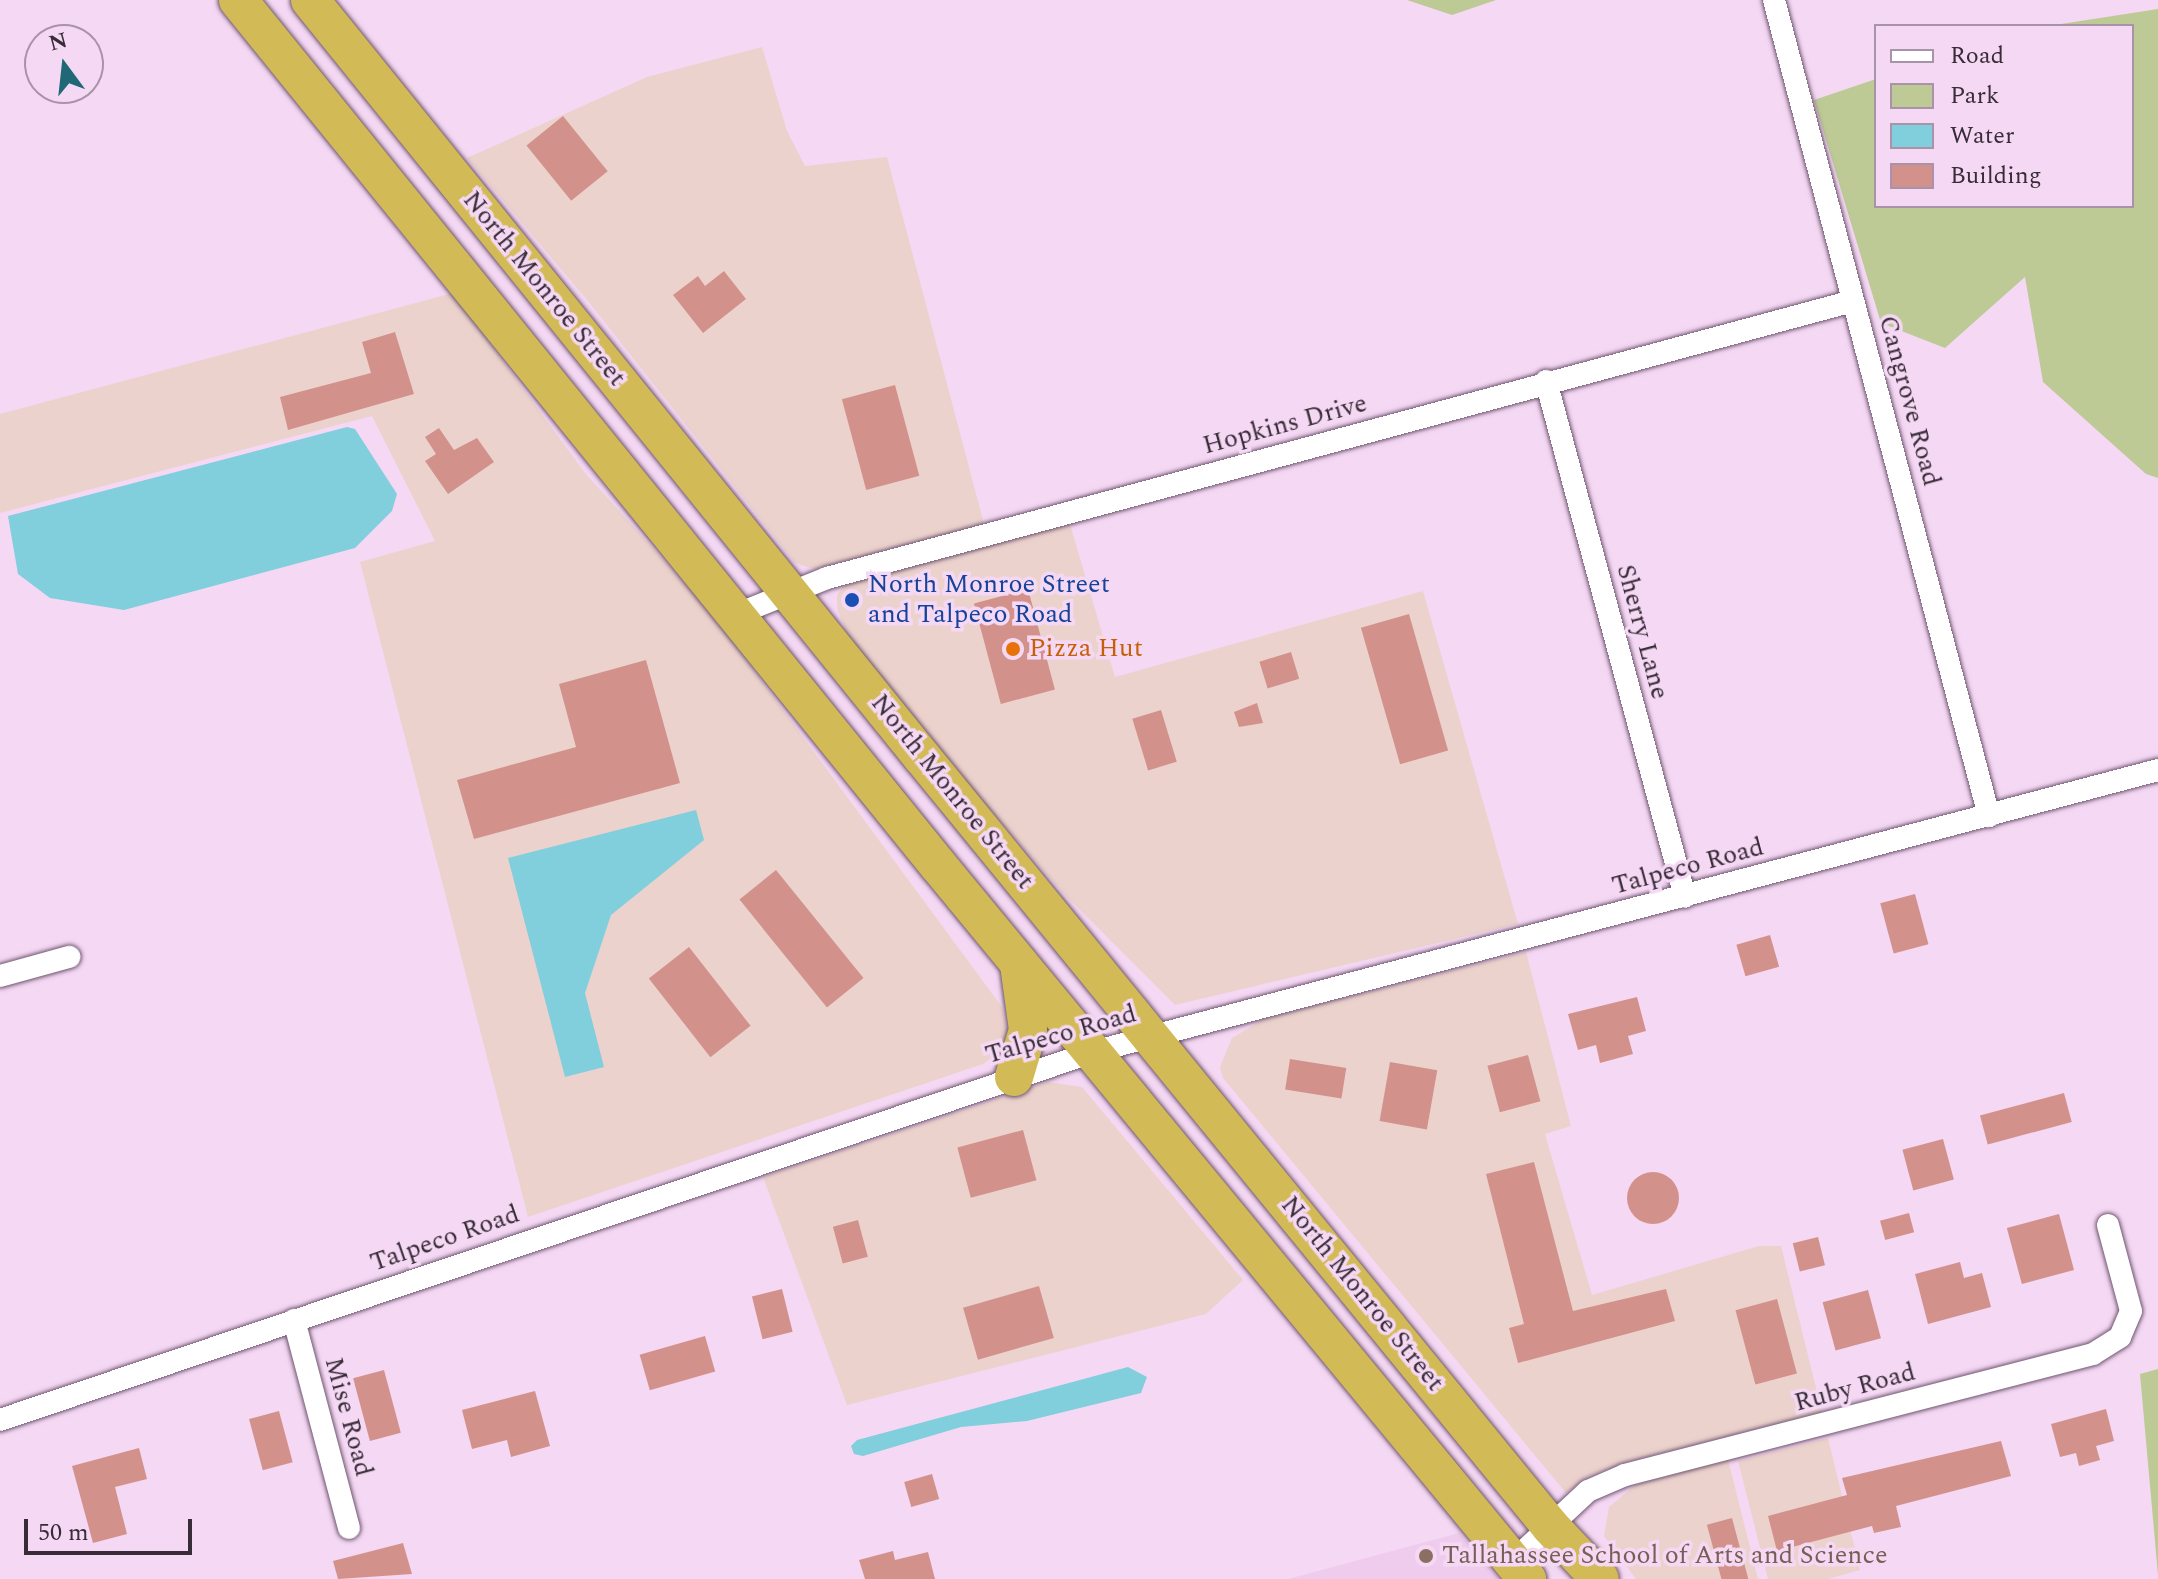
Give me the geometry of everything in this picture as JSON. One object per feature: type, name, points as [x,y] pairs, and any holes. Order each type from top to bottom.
[{"type":"highway","points":[[238,0],[735,615],[1520,1570]]},
{"type":"highway","name":"North Monroe Street","points":[[310,0],[1551,1527],[1600,1579]]},
{"type":"highway","points":[[576,417],[619,381]]},
{"type":"highway","points":[[1014,1077],[1028,1030],[1019,962]]},
{"type":"street","name":"Cangrove Road","points":[[1774,0],[1989,816]]},
{"type":"street","name":"Hopkins Drive","points":[[735,615],[827,578],[1546,381],[1853,301]]},
{"type":"street","name":"Sherry Lane","points":[[1546,381],[1685,897]]},
{"type":"street","name":"Talpeco Road","points":[[0,1420],[1093,1052],[2158,770]]},
{"type":"street","points":[[0,976],[69,957]]},
{"type":"street","name":"Ruby Road","points":[[1520,1570],[1551,1527],[1588,1491],[1625,1475],[2093,1354],[2120,1337],[2131,1311],[2108,1225]]},
{"type":"street","name":"Mise Road","points":[[294,1320],[349,1528]]},
{"type":"shaded area","points":[[762,47],[787,131],[805,166],[887,157],[984,524],[814,569],[795,563],[588,301],[467,158],[647,77]]},
{"type":"shaded area","points":[[453,293],[585,473],[710,611],[1002,1007],[1008,1034],[997,1054],[983,1064],[528,1217],[360,562],[435,541],[372,416],[0,513],[0,414]]},
{"type":"shaded area","points":[[1069,521],[1115,677],[1423,591],[1518,924],[1175,1005],[1065,895],[946,759],[849,638],[837,608],[837,595],[847,581]]},
{"type":"shaded area","points":[[1526,952],[1571,1126],[1545,1134],[1592,1295],[1759,1246],[1781,1246],[1822,1412],[1622,1463],[1587,1477],[1566,1493],[1223,1078],[1220,1067],[1232,1038],[1264,1019]]},
{"type":"shaded area","points":[[1048,1082],[1082,1087],[1243,1280],[1206,1314],[847,1405],[763,1177]]},
{"type":"shaded area","points":[[1828,1438],[1860,1570],[1828,1579],[1768,1579],[1738,1461]]},
{"type":"shaded area","points":[[1728,1459],[1758,1579],[1636,1579],[1604,1536],[1609,1507],[1635,1485]]},
{"type":"shaded area","name":"Tallahassee School of Arts and Science","points":[[1459,1533],[1499,1579],[1288,1579]]},
{"type":"green space","points":[[1407,0],[1496,0],[1452,15]]},
{"type":"green space","points":[[2158,9],[2158,478],[2146,474],[2043,382],[2025,277],[1945,348],[1881,323],[1814,100],[1874,80],[1874,208],[2134,208],[2134,24],[2061,24]]},
{"type":"green space","points":[[2158,1369],[2158,1575],[2140,1374]]},
{"type":"water","points":[[347,427],[355,429],[397,494],[392,511],[355,548],[124,610],[50,598],[18,574],[8,516]]},
{"type":"water","points":[[696,810],[704,840],[611,915],[585,993],[604,1067],[565,1077],[508,858]]},
{"type":"water","points":[[1128,1367],[1147,1377],[1141,1393],[1027,1421],[961,1427],[863,1456],[854,1454],[851,1446],[857,1440]]},
{"type":"building","points":[[563,116],[608,171],[571,201],[526,146]]},
{"type":"building","points":[[724,271],[746,299],[703,333],[673,295],[698,276],[705,286]]},
{"type":"building","points":[[395,332],[414,394],[288,430],[280,397],[371,373],[362,342]]},
{"type":"building","points":[[895,385],[919,476],[866,490],[842,399]]},
{"type":"building","points":[[439,428],[454,450],[477,438],[494,462],[448,494],[425,461],[436,454],[425,437]]},
{"type":"building","points":[[1028,589],[1055,689],[1001,704],[974,603]]},
{"type":"building","points":[[1409,614],[1448,750],[1400,764],[1361,628]]},
{"type":"building","points":[[1291,652],[1299,679],[1268,688],[1259,662]]},
{"type":"building","points":[[646,660],[680,783],[474,839],[457,780],[576,747],[559,684]]},
{"type":"building","points":[[1257,703],[1263,723],[1239,727],[1234,712]]},
{"type":"building","points":[[1161,710],[1177,762],[1148,770],[1132,719]]},
{"type":"building","points":[[776,870],[863,978],[827,1008],[739,900]]},
{"type":"building","points":[[1915,894],[1928,944],[1894,954],[1880,903]]},
{"type":"building","points":[[1770,935],[1779,967],[1745,976],[1736,945]]},
{"type":"building","points":[[689,947],[751,1026],[710,1057],[649,978]]},
{"type":"building","points":[[1637,997],[1646,1031],[1628,1036],[1633,1054],[1600,1063],[1596,1045],[1578,1050],[1568,1014]]},
{"type":"building","points":[[1528,1055],[1540,1101],[1500,1112],[1487,1066]]},
{"type":"building","points":[[1290,1059],[1346,1068],[1341,1099],[1285,1090]]},
{"type":"building","points":[[1390,1062],[1437,1070],[1427,1129],[1380,1121]]},
{"type":"building","points":[[2064,1093],[2072,1122],[1988,1144],[1980,1116]]},
{"type":"building","points":[[1023,1130],[1036,1180],[971,1198],[957,1148]]},
{"type":"building","points":[[1943,1139],[1954,1180],[1913,1190],[1902,1150]]},
{"type":"building","points":[[1534,1162],[1573,1311],[1666,1289],[1675,1321],[1518,1363],[1509,1328],[1524,1324],[1486,1174]]},
{"type":"building","points":[[1653,1172],[1671,1180],[1679,1198],[1671,1216],[1653,1224],[1635,1216],[1627,1198],[1635,1180]]},
{"type":"building","points":[[1909,1213],[1914,1232],[1885,1240],[1880,1221]]},
{"type":"building","points":[[2059,1214],[2074,1270],[2022,1284],[2007,1228]]},
{"type":"building","points":[[858,1220],[868,1257],[843,1263],[833,1227]]},
{"type":"building","points":[[1818,1237],[1825,1265],[1800,1271],[1793,1243]]},
{"type":"building","points":[[1960,1262],[1964,1278],[1982,1273],[1991,1307],[1928,1324],[1915,1274]]},
{"type":"building","points":[[1039,1286],[1054,1338],[978,1360],[963,1308]]},
{"type":"building","points":[[782,1289],[793,1332],[763,1339],[752,1296]]},
{"type":"building","points":[[1868,1290],[1881,1338],[1836,1350],[1823,1302]]},
{"type":"building","points":[[1777,1299],[1797,1373],[1755,1385],[1735,1310]]},
{"type":"building","points":[[705,1336],[715,1372],[650,1390],[640,1355]]},
{"type":"building","points":[[384,1370],[401,1433],[370,1441],[353,1378]]},
{"type":"building","points":[[535,1391],[550,1446],[511,1457],[507,1440],[472,1449],[462,1410]]},
{"type":"building","points":[[2106,1409],[2114,1441],[2096,1446],[2100,1460],[2079,1466],[2076,1453],[2060,1457],[2051,1424]]},
{"type":"building","points":[[279,1411],[293,1462],[263,1470],[249,1419]]},
{"type":"building","points":[[2001,1441],[2011,1476],[1896,1506],[1901,1527],[1874,1533],[1872,1526],[1777,1551],[1768,1516],[1847,1495],[1842,1478]]},
{"type":"building","points":[[139,1448],[147,1479],[115,1487],[127,1534],[93,1543],[72,1466]]},
{"type":"building","points":[[932,1474],[939,1499],[911,1507],[904,1482]]},
{"type":"building","points":[[1732,1518],[1748,1579],[1721,1579],[1707,1525]]},
{"type":"building","points":[[403,1543],[412,1574],[338,1579],[333,1561]]},
{"type":"building","points":[[893,1551],[895,1560],[928,1552],[935,1579],[865,1579],[859,1560]]},
{"type":"place","name":"North Monroe Street and Talpeco Road","points":[[852,600]]},
{"type":"place","name":"Pizza Hut","points":[[1013,649]]},
{"type":"place","name":"Tallahassee School of Arts and Science","points":[[1426,1556]]}]
